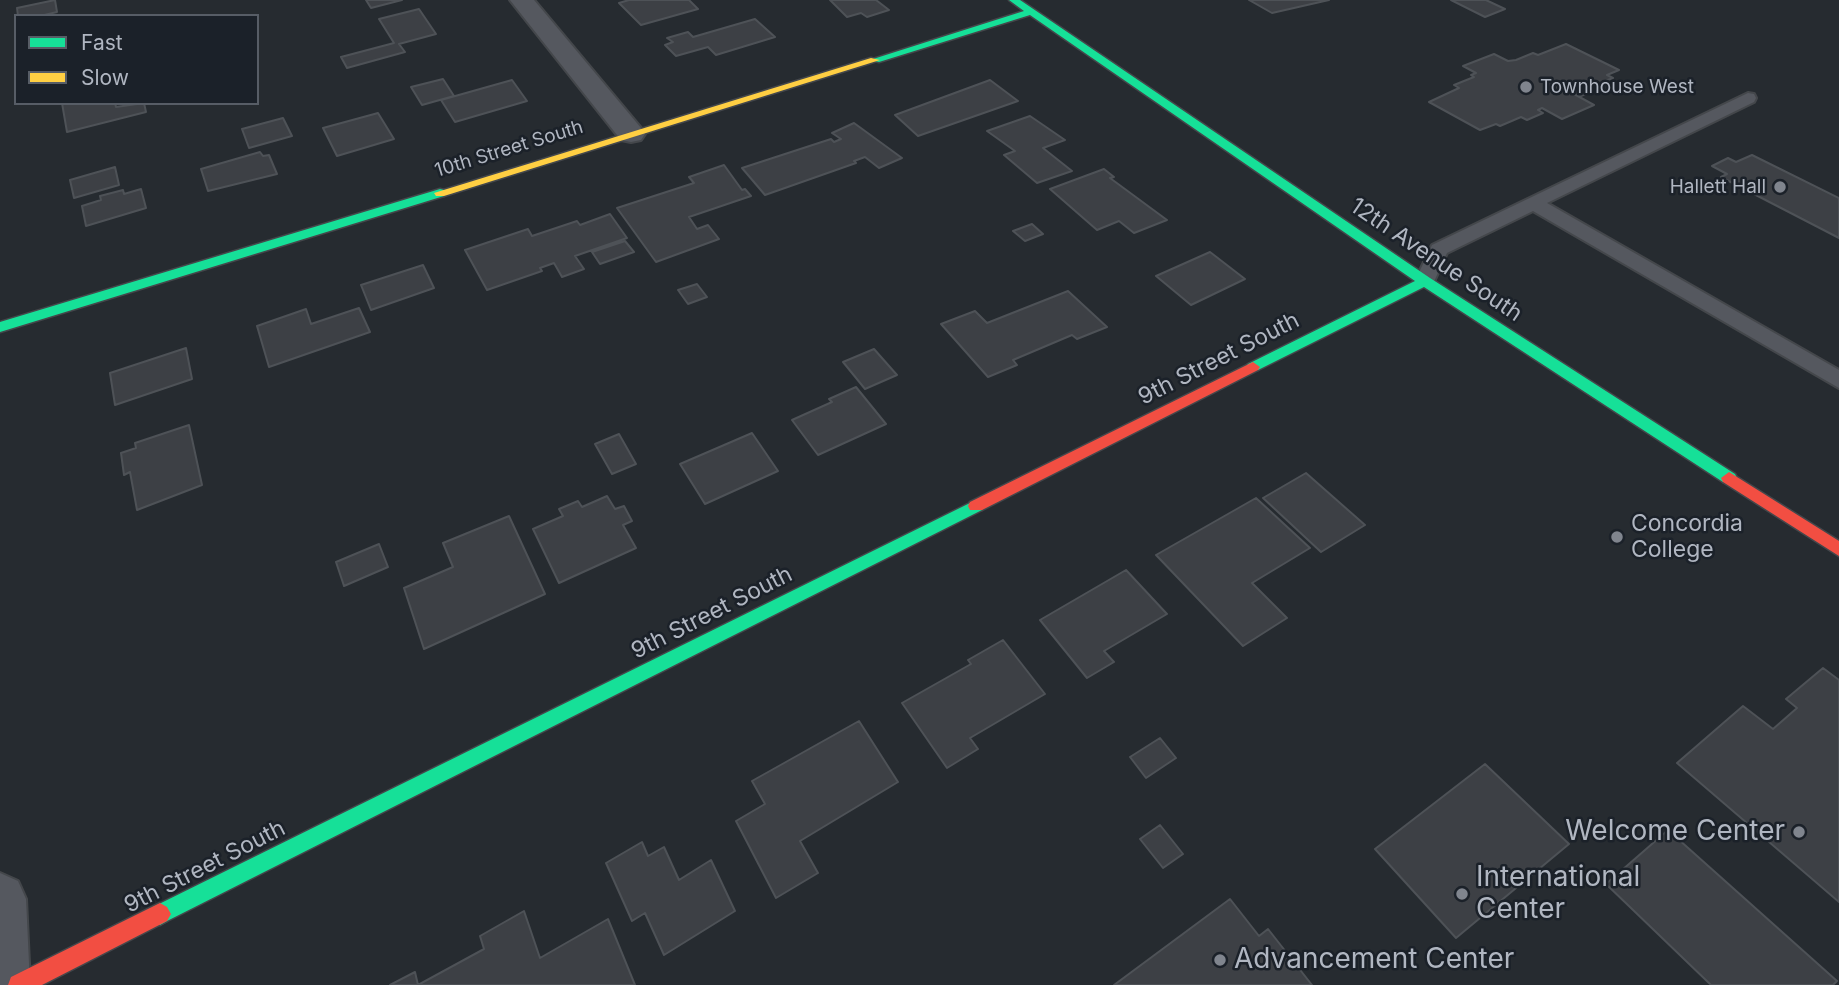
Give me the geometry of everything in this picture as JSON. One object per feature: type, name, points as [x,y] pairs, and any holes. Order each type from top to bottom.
[{"type":"street","points":[[522,0],[631,134]]},
{"type":"street","name":"12th Avenue South","points":[[1014,0],[1425,281],[1839,549]]},
{"type":"street","name":"10th Street South","points":[[0,327],[1031,12]]},
{"type":"street","name":"9th Street South","points":[[19,985],[1425,281]]},
{"type":"street","points":[[0,898],[3,985]]},
{"type":"lane","points":[[1425,281],[1439,249],[1748,98]]},
{"type":"lane","points":[[1533,203],[1839,380]]},
{"type":"building","points":[[55,0],[57,12],[18,14],[17,8]]},
{"type":"building","points":[[366,0],[402,0],[371,8]]},
{"type":"building","points":[[629,0],[689,0],[698,9],[641,25],[619,3]]},
{"type":"building","points":[[830,0],[876,0],[889,10],[867,17],[861,13],[847,17]]},
{"type":"building","points":[[1249,0],[1329,0],[1272,13]]},
{"type":"building","points":[[1451,0],[1486,0],[1505,9],[1485,17]]},
{"type":"building","points":[[419,9],[436,34],[399,44],[405,52],[347,68],[341,57],[394,43],[379,19]]},
{"type":"building","points":[[755,19],[775,37],[716,55],[708,47],[676,56],[665,45],[673,42],[667,38],[688,32],[693,37]]},
{"type":"building","name":"Townhouse West","points":[[1566,44],[1619,70],[1607,75],[1613,78],[1592,86],[1597,89],[1581,96],[1574,94],[1594,105],[1562,119],[1542,108],[1538,110],[1543,113],[1527,120],[1521,117],[1500,126],[1496,124],[1480,130],[1429,102],[1459,88],[1454,85],[1474,77],[1471,75],[1476,73],[1463,66],[1494,54],[1508,61],[1516,60]]},
{"type":"building","points":[[443,79],[454,96],[422,105],[411,87]]},
{"type":"building","points":[[512,80],[527,101],[455,122],[441,100]]},
{"type":"building","points":[[990,80],[1018,101],[918,136],[895,115]]},
{"type":"building","points":[[62,105],[144,105],[146,112],[67,132]]},
{"type":"building","points":[[378,113],[394,139],[337,156],[323,128]]},
{"type":"building","points":[[1030,116],[1065,140],[1043,148],[1072,171],[1037,183],[1004,155],[1015,151],[987,131]]},
{"type":"building","points":[[283,118],[292,136],[249,148],[242,129]]},
{"type":"building","points":[[854,123],[902,158],[879,168],[865,157],[854,161],[856,163],[765,195],[742,168],[831,139],[834,142],[841,139],[832,133]]},
{"type":"building","points":[[260,152],[263,156],[269,155],[277,174],[208,191],[201,169]]},
{"type":"building","name":"Hallett Hall","points":[[1752,155],[1839,198],[1839,238],[1721,177],[1727,174],[1712,166],[1728,158],[1736,162]]},
{"type":"building","points":[[724,165],[742,190],[745,189],[751,196],[689,217],[697,229],[708,225],[719,239],[656,262],[617,208],[694,183],[689,177]]},
{"type":"building","points":[[115,167],[119,185],[74,198],[70,180]]},
{"type":"building","points":[[1104,169],[1114,177],[1110,178],[1167,220],[1134,233],[1119,221],[1097,230],[1050,189]]},
{"type":"building","points":[[141,189],[146,208],[86,226],[82,206],[101,200],[100,196]]},
{"type":"building","points":[[610,214],[627,238],[575,256],[584,269],[562,277],[554,263],[540,268],[542,271],[487,290],[465,250],[528,229],[532,236],[577,221],[580,225]]},
{"type":"building","points":[[1032,224],[1043,234],[1025,241],[1013,231]]},
{"type":"building","points":[[625,241],[634,252],[600,264],[592,252]]},
{"type":"building","points":[[1210,252],[1245,279],[1191,305],[1156,276]]},
{"type":"building","points":[[423,265],[434,288],[371,310],[361,285]]},
{"type":"building","points":[[697,284],[707,297],[688,304],[678,290]]},
{"type":"building","points":[[1068,291],[1107,327],[1077,339],[1072,335],[1013,360],[1017,365],[988,377],[941,324],[975,311],[987,323]]},
{"type":"building","points":[[359,308],[370,332],[269,367],[257,326],[306,309],[311,324]]},
{"type":"building","points":[[186,348],[192,379],[115,405],[110,373]]},
{"type":"building","points":[[874,349],[897,375],[865,389],[843,362]]},
{"type":"building","points":[[856,387],[886,424],[818,455],[792,420],[832,402],[829,399]]},
{"type":"building","points":[[189,425],[202,485],[137,510],[130,472],[124,475],[121,453],[136,448],[135,443]]},
{"type":"building","points":[[752,433],[778,471],[705,504],[680,464]]},
{"type":"building","points":[[619,434],[636,464],[612,474],[595,444]]},
{"type":"building","points":[[1306,473],[1365,525],[1321,552],[1263,498]]},
{"type":"building","points":[[607,496],[615,509],[624,506],[632,521],[623,525],[636,548],[559,583],[533,529],[563,516],[559,509],[578,501],[582,507]]},
{"type":"building","points":[[1256,498],[1310,548],[1252,583],[1287,618],[1243,646],[1156,555]]},
{"type":"building","points":[[509,516],[545,594],[424,649],[404,588],[453,567],[443,543]]},
{"type":"building","points":[[379,544],[388,567],[344,586],[336,562]]},
{"type":"building","points":[[1126,570],[1167,614],[1104,651],[1114,662],[1087,678],[1040,620]]},
{"type":"building","points":[[1003,640],[1045,694],[970,738],[978,749],[947,768],[902,703],[971,664],[968,660]]},
{"type":"building","name":"Welcome Center","points":[[1823,668],[1839,680],[1839,902],[1677,763],[1743,706],[1773,729],[1797,708],[1786,699]]},
{"type":"building","points":[[859,721],[898,782],[800,841],[818,873],[776,898],[736,821],[765,804],[752,781]]},
{"type":"building","points":[[1160,738],[1176,758],[1146,778],[1130,757]]},
{"type":"building","name":"International Center","points":[[1485,764],[1569,844],[1456,938],[1375,849]]},
{"type":"building","points":[[1160,825],[1183,854],[1163,868],[1140,839]]},
{"type":"building","name":"International Center","points":[[1668,830],[1837,981],[1833,985],[1711,985],[1606,884]]},
{"type":"building","points":[[642,842],[648,856],[664,847],[679,880],[711,860],[735,911],[664,955],[645,913],[632,921],[606,863]]},
{"type":"building","name":"Advancement Center","points":[[1230,899],[1259,936],[1268,929],[1312,985],[1114,985]]},
{"type":"building","points":[[524,911],[540,958],[608,919],[635,985],[418,985],[484,949],[480,936]]},
{"type":"building","points":[[415,972],[418,985],[390,985]]},
{"type":"traffic: fast","points":[[1014,0],[1425,281],[1729,478]]},
{"type":"traffic: fast","points":[[875,60],[1031,12]]},
{"type":"traffic: fast","points":[[0,327],[440,193]]},
{"type":"traffic: fast","points":[[1253,367],[1425,281]]},
{"type":"traffic: fast","points":[[160,914],[976,506]]},
{"type":"traffic: slow","points":[[440,193],[875,60]]},
{"type":"traffic: jam","points":[[976,506],[1253,367]]},
{"type":"traffic: jam","points":[[1729,478],[1839,549]]},
{"type":"traffic: jam","points":[[19,985],[160,914]]},
{"type":"place","name":"Townhouse West","points":[[1526,87]]},
{"type":"place","name":"Hallett Hall","points":[[1780,187]]},
{"type":"place","name":"Concordia College","points":[[1617,537]]},
{"type":"place","name":"Welcome Center","points":[[1799,832]]},
{"type":"place","name":"International Center","points":[[1462,894]]},
{"type":"place","name":"Advancement Center","points":[[1220,960]]}]
